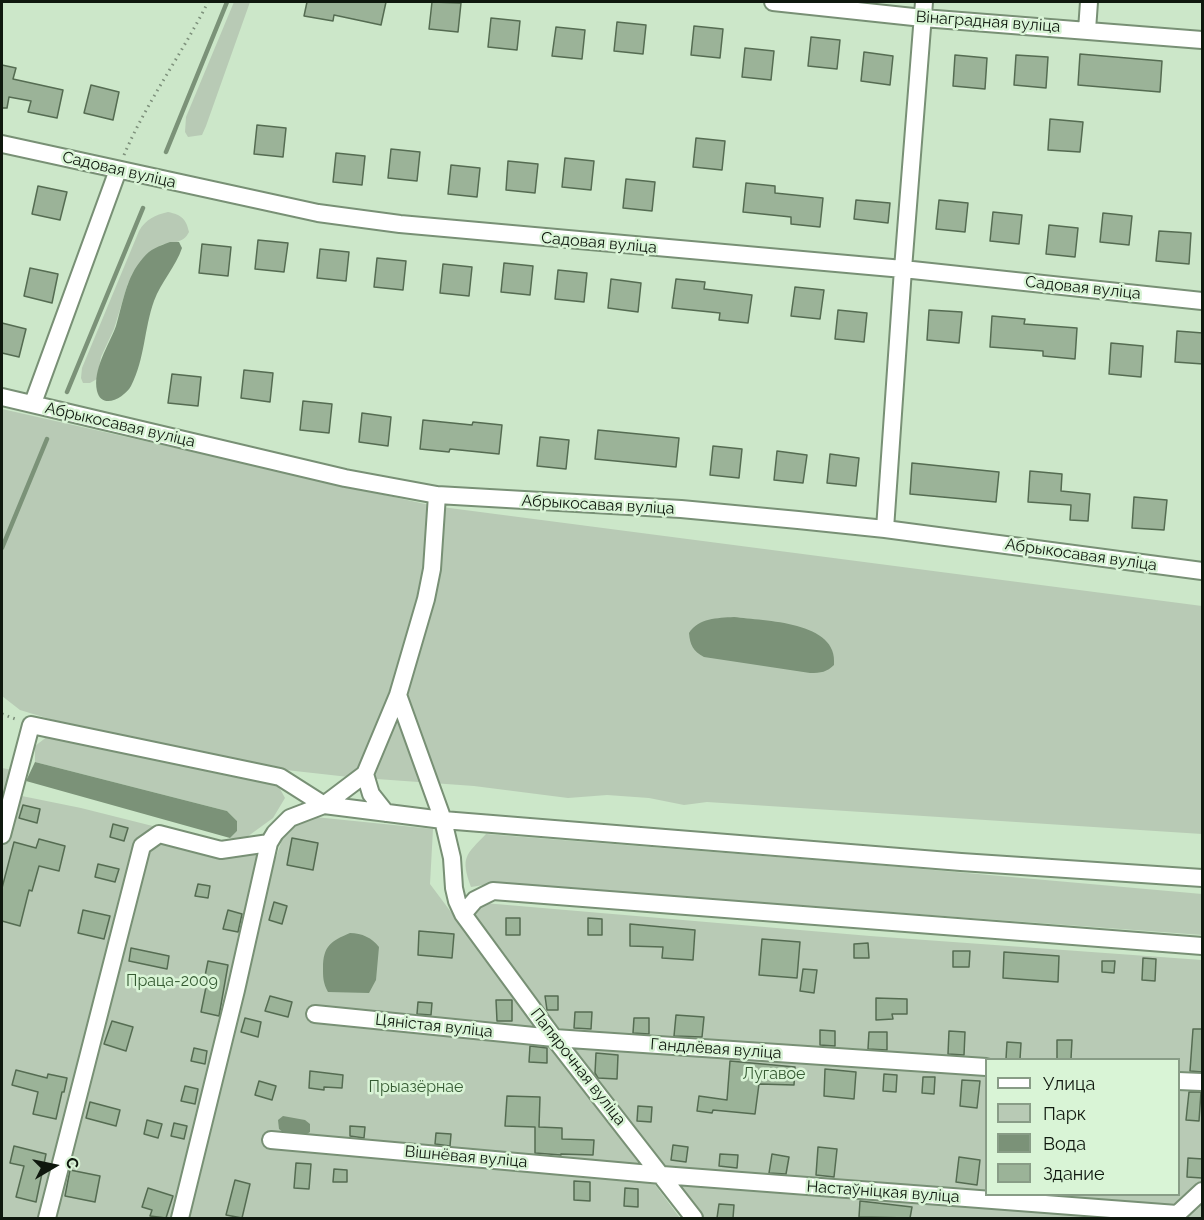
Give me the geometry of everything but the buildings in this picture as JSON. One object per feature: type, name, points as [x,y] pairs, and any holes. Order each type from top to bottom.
[{"type":"street","name":"Вінаградная вуліца","points":[[773,2],[924,10],[1087,30],[1203,40]]},
{"type":"street","points":[[1087,30],[1089,2]]},
{"type":"street","points":[[885,529],[924,10]]},
{"type":"street","name":"Садовая вуліца","points":[[2,144],[318,213],[400,224],[903,269],[1203,301]]},
{"type":"street","points":[[33,404],[118,170]]},
{"type":"street","name":"Абрыкосавая вуліца","points":[[2,397],[345,478],[437,495],[681,509],[885,529],[1203,571]]},
{"type":"street","points":[[180,1218],[236,990],[269,843],[275,833],[290,818],[324,805],[365,774],[398,695],[426,599],[432,568],[437,495]]},
{"type":"street","name":"Папярочная вуліца","points":[[398,695],[444,820],[452,858],[454,888],[463,914],[554,1038],[694,1218]]},
{"type":"street","points":[[2,835],[31,725],[280,777],[324,805],[444,820],[961,862],[1203,878]]},
{"type":"street","points":[[365,774],[371,794],[386,813]]},
{"type":"street","points":[[47,1218],[142,846],[159,834],[221,850],[269,843]]},
{"type":"street","points":[[463,914],[475,900],[493,891],[1203,946]]},
{"type":"street","name":"Цяністая вуліца","points":[[315,1014],[554,1038]]},
{"type":"street","name":"Гандлёвая вуліца","points":[[554,1038],[985,1067]]},
{"type":"street","points":[[1180,1081],[1203,1082]]},
{"type":"street","name":"Вішнёвая вуліца","points":[[271,1140],[662,1175]]},
{"type":"street","name":"Настаўніцкая вуліца","points":[[662,1175],[1175,1216]]},
{"type":"street","points":[[1175,1216],[1203,1191]]},
{"type":"path","points":[[118,170],[142,118],[208,2]]},
{"type":"green space","points":[[234,2],[250,2],[202,135],[188,137],[185,132],[186,117]]},
{"type":"green space","points":[[168,212],[183,218],[189,232],[180,241],[161,245],[128,283],[114,329],[101,357],[97,379],[90,383],[83,383],[82,368],[139,231],[151,218]]},
{"type":"green space","points":[[2,409],[434,506],[1202,606],[1202,834],[707,802],[684,805],[649,798],[607,795],[568,798],[474,786],[349,777],[286,770],[53,720],[20,710],[2,696]]},
{"type":"green space","points":[[48,736],[258,779],[279,787],[285,798],[273,818],[240,842],[230,838],[237,831],[237,821],[227,811],[35,762],[35,746]]},
{"type":"green space","points":[[2,768],[13,770],[7,793],[81,808],[276,857],[285,831],[305,816],[433,829],[430,884],[680,1218],[2,1218]]},
{"type":"green space","points":[[486,834],[1202,894],[1202,935],[496,883],[471,887],[466,869],[467,857]]},
{"type":"green space","name":"Лугавое","points":[[484,903],[870,936],[1202,960],[1202,1218],[700,1218],[469,918]]},
{"type":"water","points":[[170,242],[179,242],[182,248],[154,301],[136,376],[128,390],[119,398],[104,400],[97,391],[97,375],[116,326],[129,282],[137,265],[146,255],[155,248]]},
{"type":"water","points":[[734,617],[780,622],[812,632],[825,640],[832,650],[834,665],[824,672],[810,673],[704,657],[695,650],[689,633],[693,628],[709,620]]},
{"type":"water","points":[[35,762],[227,811],[237,821],[237,831],[230,838],[26,781]]},
{"type":"water","points":[[350,933],[366,937],[379,947],[376,980],[369,993],[328,992],[323,977],[325,954],[329,945]]},
{"type":"water","points":[[283,1116],[305,1120],[310,1124],[310,1132],[298,1137],[286,1134],[279,1129],[278,1120]]},
{"type":"waterway","points":[[166,152],[227,2]]},
{"type":"waterway","points":[[67,392],[143,208]]},
{"type":"waterway","points":[[2,548],[47,439]]},
{"type":"park label","name":"Праца-2009","points":[[172,981]]},
{"type":"park label","name":"Прыазёрнае","points":[[416,1087]]}]
